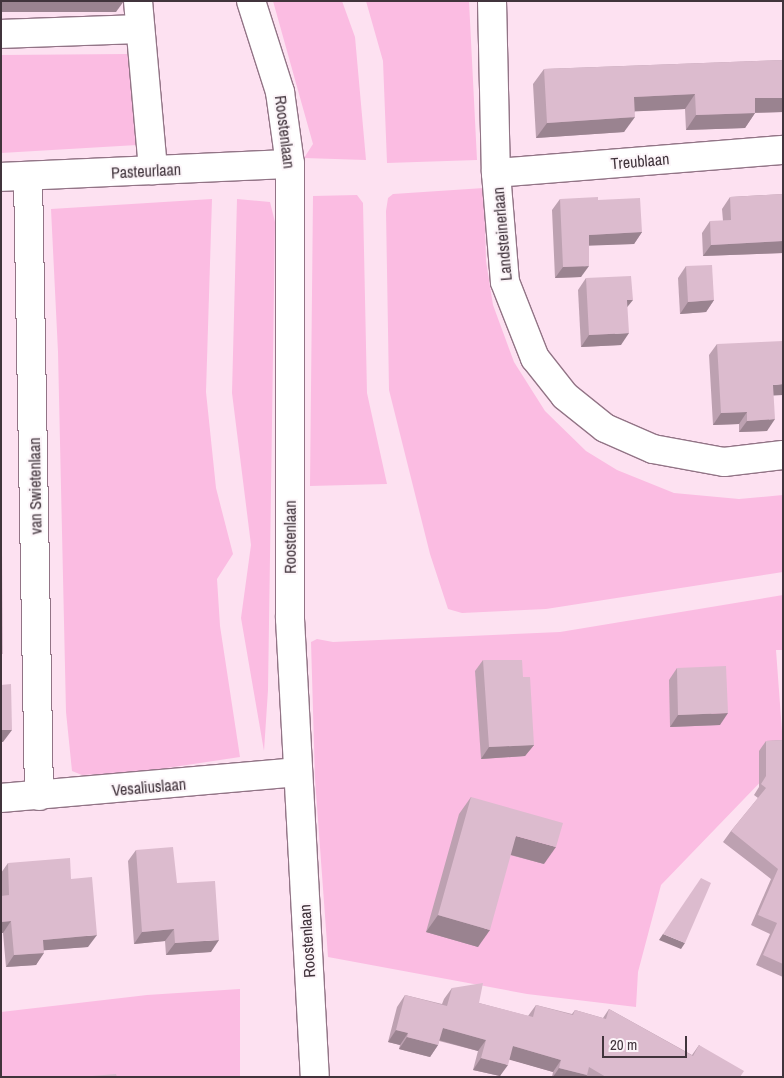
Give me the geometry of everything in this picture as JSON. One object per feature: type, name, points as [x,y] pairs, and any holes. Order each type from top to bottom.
[{"type":"street","points":[[138,1],[153,170]]},
{"type":"street","name":"Roostenlaan","points":[[251,1],[280,92],[290,164],[290,619],[296,772],[315,1077]]},
{"type":"street","name":"Landsteinerlaan","points":[[492,1],[496,173],[505,282],[535,358],[565,396],[605,428],[654,449],[724,462],[783,455]]},
{"type":"street","points":[[1,34],[140,29]]},
{"type":"street","name":"Treublaan","points":[[496,173],[783,150]]},
{"type":"street","name":"Pasteurlaan","points":[[1,178],[290,164]]},
{"type":"street","name":"van Swietenlaan","points":[[28,177],[39,796]]},
{"type":"street","name":"Vesaliuslaan","points":[[1,798],[296,772]]},
{"type":"shaded area","points":[[273,1],[342,1],[355,37],[366,160],[304,158],[313,144]]},
{"type":"shaded area","points":[[366,1],[469,1],[477,160],[387,163],[383,61]]},
{"type":"shaded area","points":[[127,54],[130,63],[137,145],[1,153],[1,55]]},
{"type":"shaded area","points":[[484,188],[486,261],[493,305],[514,362],[545,411],[586,451],[617,470],[674,493],[739,499],[783,495],[783,572],[546,609],[462,613],[448,609],[430,554],[389,390],[386,211],[388,198],[393,194]]},
{"type":"shaded area","points":[[357,195],[363,203],[367,393],[387,484],[310,486],[313,196]]},
{"type":"shaded area","points":[[212,199],[206,392],[216,488],[233,554],[217,579],[220,626],[240,757],[140,772],[82,775],[72,771],[66,712],[58,352],[51,209]]},
{"type":"shaded area","points":[[237,199],[270,202],[275,222],[268,690],[264,751],[241,618],[251,545],[232,393]]},
{"type":"shaded area","points":[[783,595],[783,650],[776,650],[783,745],[770,772],[661,885],[638,972],[636,1007],[527,994],[328,957],[315,779],[311,642],[317,639],[333,642],[560,632]]},
{"type":"shaded area","points":[[240,989],[240,1077],[1,1077],[1,1012],[147,995]]},
{"type":"building","points":[[783,60],[783,98],[755,98],[755,113],[696,115],[695,94],[634,97],[635,117],[547,123],[544,69]]},
{"type":"building","points":[[783,194],[783,241],[711,245],[710,221],[731,220],[730,197]]},
{"type":"building","points":[[598,197],[598,200],[640,198],[642,232],[589,235],[589,266],[563,267],[560,199]]},
{"type":"building","points":[[712,265],[714,300],[688,302],[686,266]]},
{"type":"building","points":[[631,276],[633,300],[627,300],[629,333],[589,335],[586,278]]},
{"type":"building","points":[[783,341],[783,384],[773,385],[775,419],[747,421],[747,412],[721,413],[717,344]]},
{"type":"building","points":[[1,452],[3,654],[1,654]]},
{"type":"building","points":[[483,660],[522,660],[523,677],[530,677],[534,745],[489,747]]},
{"type":"building","points":[[726,666],[728,713],[678,715],[677,668]]},
{"type":"building","points":[[11,684],[12,730],[1,730],[1,685]]},
{"type":"building","points":[[783,740],[783,964],[763,955],[777,923],[758,915],[778,869],[731,831],[766,788],[761,784],[766,776],[766,741]]},
{"type":"building","points":[[471,797],[563,823],[556,847],[516,836],[490,930],[438,915]]},
{"type":"building","points":[[173,847],[177,883],[215,881],[219,940],[175,943],[174,929],[142,932],[136,850]]},
{"type":"building","points":[[70,858],[71,879],[92,877],[97,935],[43,940],[44,953],[14,955],[11,921],[1,922],[1,896],[9,895],[8,863]]},
{"type":"building","points":[[701,878],[711,883],[685,943],[663,934]]},
{"type":"building","points":[[483,983],[479,1003],[533,1017],[536,1005],[573,1015],[575,1010],[606,1019],[609,1009],[693,1056],[699,1045],[744,1071],[740,1077],[606,1077],[589,1067],[587,1075],[559,1068],[561,1060],[513,1046],[508,1065],[481,1058],[486,1040],[443,1028],[438,1045],[407,1037],[408,1033],[396,1030],[405,995],[447,1006],[452,988]]},
{"type":"building","points":[[116,1074],[117,1077],[92,1076]]}]
